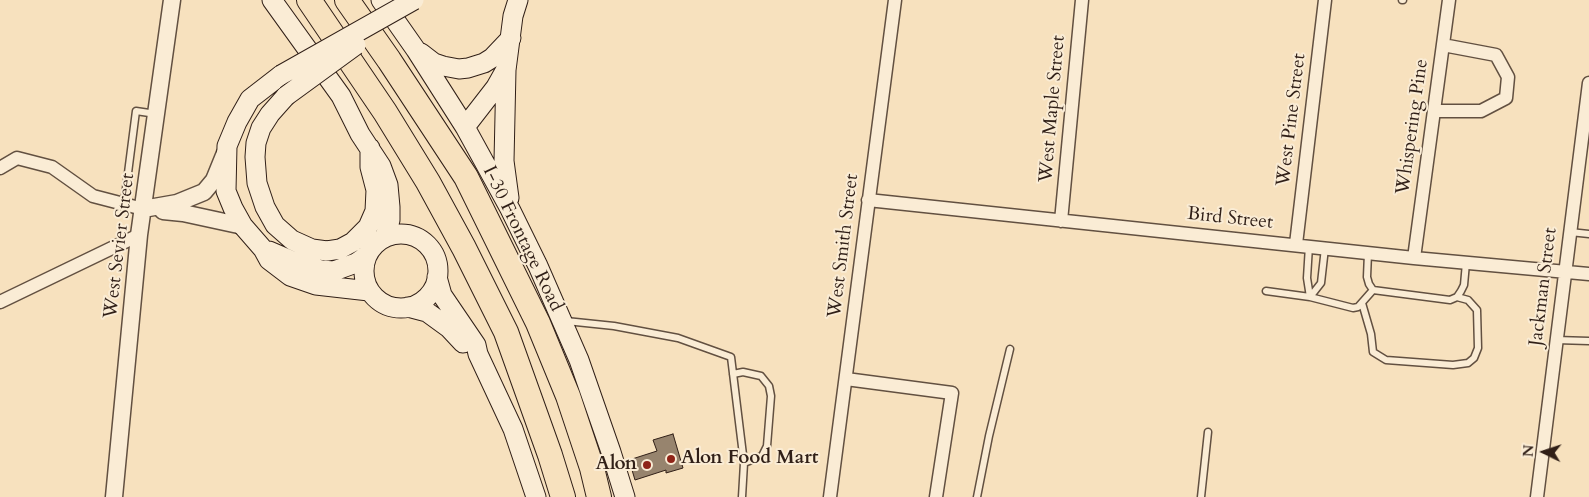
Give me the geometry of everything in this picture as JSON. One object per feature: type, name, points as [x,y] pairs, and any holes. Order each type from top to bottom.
[{"type":"highway","points":[[308,0],[385,112],[428,182],[464,248],[506,332],[563,497]]},
{"type":"highway","points":[[347,0],[389,60],[470,185],[538,323],[564,387],[592,468],[599,497]]},
{"type":"main road","points":[[272,0],[341,96],[360,134],[381,166],[390,195],[390,220],[385,237]]},
{"type":"main road","name":"I-30 Frontage Road","points":[[381,0],[416,50],[465,127],[510,209],[579,360],[625,497]]},
{"type":"main road","points":[[369,291],[316,285],[290,276],[269,260],[263,249],[243,226],[226,190],[227,146],[237,122],[250,99],[281,75],[408,2]]},
{"type":"main road","points":[[510,209],[504,161],[506,70],[511,38],[512,5]]},
{"type":"main road","points":[[370,148],[370,167],[376,190],[374,211],[368,227],[353,242],[340,249],[327,251],[312,249],[292,240],[275,225],[265,207],[257,183],[256,143],[261,128],[270,114],[286,96],[366,36],[373,23]]},
{"type":"main road","points":[[416,50],[434,63],[442,66],[458,69],[468,68],[484,63],[492,58],[511,38]]},
{"type":"main road","points":[[465,127],[496,87],[506,70]]},
{"type":"main road","points":[[478,354],[468,348],[449,328],[427,312],[408,307],[390,307],[382,303],[369,291],[365,282],[364,265],[366,256],[371,248],[385,237],[402,233],[419,238],[426,244],[436,259],[442,295],[476,346],[513,428],[536,497]]},
{"type":"main road","points":[[263,249],[299,264],[321,270],[334,271],[356,263],[366,256]]},
{"type":"main road","points":[[408,307],[417,304],[430,293],[438,276]]},
{"type":"street","name":"West Sevier Street","points":[[114,497],[139,235],[172,0]]},
{"type":"street","name":"West Smith Street","points":[[830,497],[895,0]]},
{"type":"street","name":"West Maple Street","points":[[1061,221],[1082,0]]},
{"type":"street","name":"West Pine Street","points":[[1303,245],[1325,0]]},
{"type":"street","name":"Whispering Pine","points":[[1414,258],[1449,0]]},
{"type":"street","points":[[1434,111],[1481,110],[1506,98],[1508,77],[1496,55],[1443,45]]},
{"type":"street","name":"Jackman Street","points":[[1537,497],[1564,273],[1585,139],[1589,82]]},
{"type":"street","points":[[144,209],[177,203],[204,192],[214,180],[227,146]]},
{"type":"street","points":[[0,168],[17,158],[52,166],[93,196],[144,209],[183,212],[243,226]]},
{"type":"street","name":"Bird Street","points":[[868,200],[1414,258],[1589,274]]},
{"type":"street","points":[[0,302],[139,235]]},
{"type":"street","points":[[846,379],[952,393],[936,497]]},
{"type":"lane","points":[[124,204],[136,111],[157,114]]},
{"type":"lane","points":[[1570,232],[1589,234]]},
{"type":"lane","points":[[1303,245],[1310,298]]},
{"type":"lane","points":[[1310,298],[1321,283],[1325,248]]},
{"type":"lane","points":[[1368,253],[1368,277],[1369,284],[1373,290],[1450,300],[1457,297],[1464,285],[1466,263]]},
{"type":"lane","points":[[1266,291],[1310,298],[1353,308],[1358,307],[1373,290]]},
{"type":"lane","points":[[1362,303],[1371,334],[1373,352],[1386,360],[1453,365],[1468,363],[1474,358],[1478,348],[1478,310],[1468,300],[1457,297]]},
{"type":"lane","points":[[562,320],[614,326],[678,338],[731,357],[744,463],[742,497]]},
{"type":"lane","points":[[1556,340],[1589,341]]},
{"type":"lane","points":[[977,497],[989,436],[1010,349]]},
{"type":"lane","points":[[734,374],[744,372],[761,376],[768,386],[771,396],[767,446],[762,456],[744,463]]},
{"type":"lane","points":[[1201,497],[1208,432]]},
{"type":"building","points":[[673,434],[683,468],[666,473],[666,470],[635,480],[629,460],[657,451],[653,440]]},
{"type":"place","name":"Alon Food Mart","points":[[671,459]]},
{"type":"place","name":"Alon","points":[[647,465]]}]
